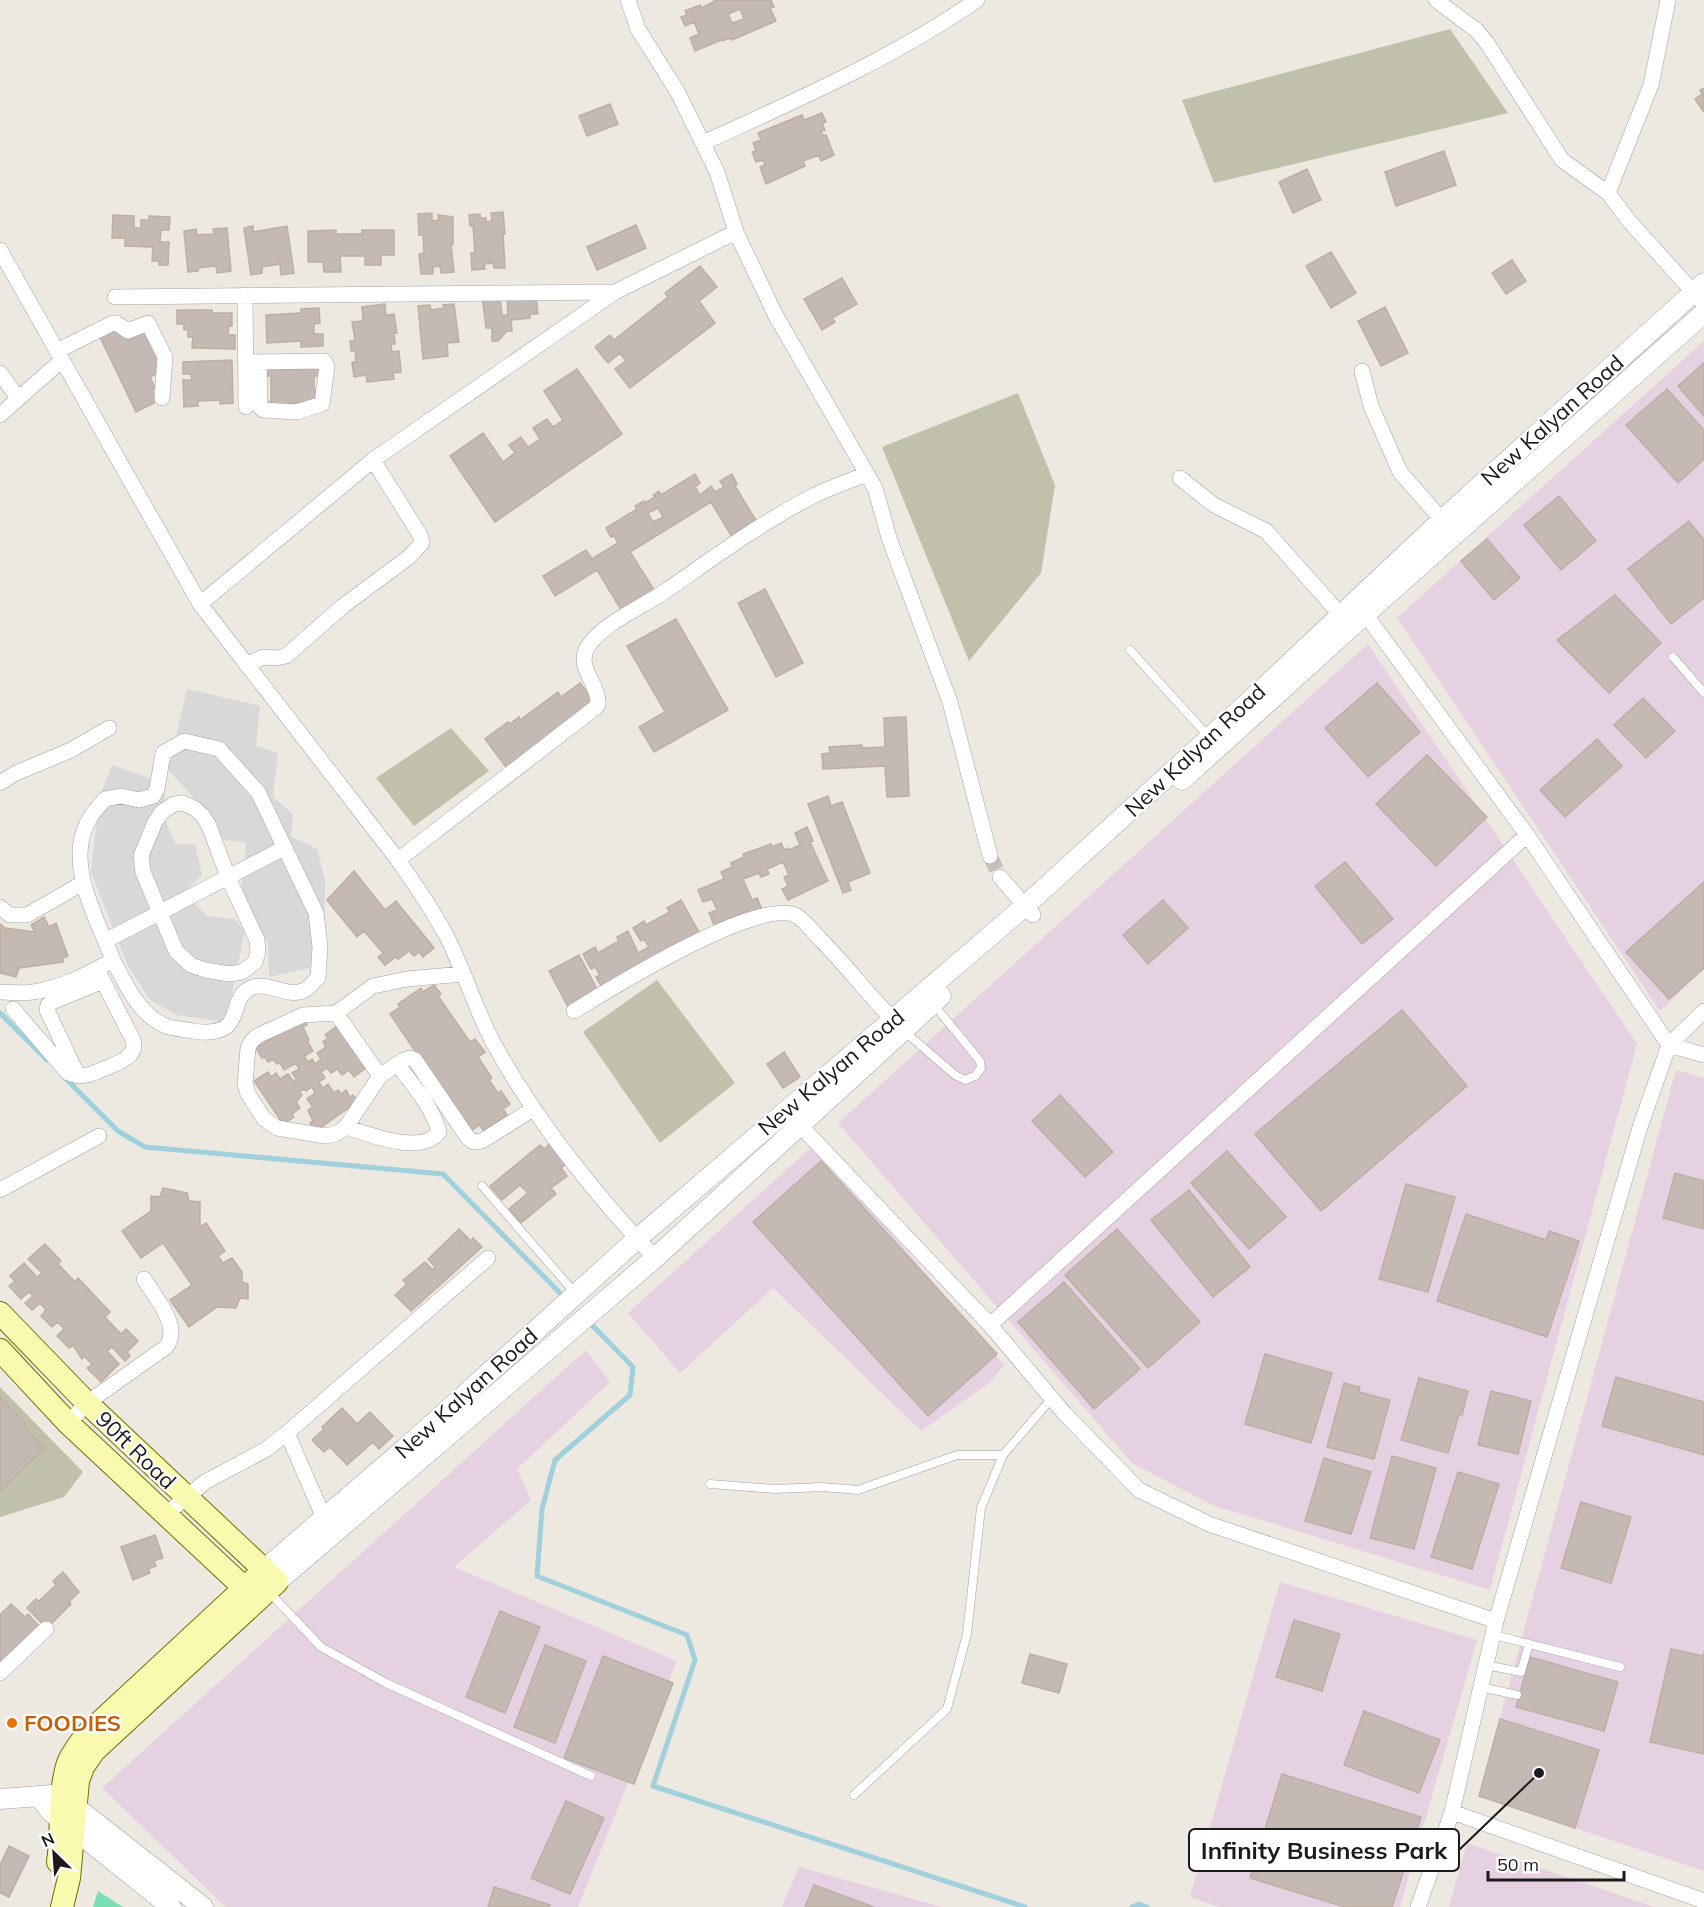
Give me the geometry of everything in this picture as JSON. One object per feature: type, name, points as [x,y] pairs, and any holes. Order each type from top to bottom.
[{"type":"main road","name":"90ft Road","points":[[0,1313],[87,1403],[185,1496],[262,1586]]},
{"type":"main road","name":"90ft Road","points":[[0,1350],[68,1423],[165,1515],[262,1586]]},
{"type":"main road","name":"New Kalyan Road","points":[[62,1907],[69,1878],[68,1763],[86,1735],[262,1586]]},
{"type":"main road","name":"New Kalyan Road","points":[[48,1907],[68,1813]]},
{"type":"street","points":[[628,0],[638,29],[677,91],[717,172],[736,232],[776,316],[875,488],[896,559],[950,702],[990,856]]},
{"type":"street","points":[[703,143],[835,81],[937,28],[977,0]]},
{"type":"street","points":[[1436,0],[1476,30],[1487,43],[1562,160],[1608,193],[1629,221],[1700,293]]},
{"type":"street","points":[[1608,193],[1651,85],[1668,0]]},
{"type":"street","points":[[200,604],[373,460],[615,292],[736,232]]},
{"type":"street","points":[[0,250],[200,604],[398,860],[449,940],[494,1045],[533,1109],[582,1176],[655,1258]]},
{"type":"street","points":[[115,297],[615,292]]},
{"type":"street","name":"New Kalyan Road","points":[[262,1586],[417,1451],[655,1258],[800,1124],[898,1025],[1245,714],[1700,293]]},
{"type":"street","points":[[244,295],[252,362],[260,407],[263,410],[297,412],[320,405],[324,401],[326,362],[252,362]]},
{"type":"street","points":[[1362,371],[1371,406],[1400,472],[1448,528],[1704,313]]},
{"type":"street","points":[[0,415],[60,356],[113,323],[117,323],[128,331],[148,323],[165,357],[162,398]]},
{"type":"street","points":[[246,407],[252,362]]},
{"type":"street","points":[[0,373],[18,398]]},
{"type":"street","points":[[247,665],[263,657],[286,656],[343,606],[410,557],[422,543],[420,535],[373,460]]},
{"type":"street","points":[[398,860],[598,705],[598,695],[586,671],[584,659],[586,650],[605,629],[665,592],[693,570],[718,557],[739,540],[812,497],[866,474]]},
{"type":"street","points":[[1180,478],[1214,505],[1266,531],[1353,614],[1527,834],[1669,1045],[1704,1055]]},
{"type":"street","points":[[0,783],[16,773],[70,750],[109,728]]},
{"type":"street","points":[[184,741],[219,749],[258,792],[284,848],[316,913],[320,947],[318,978],[304,990],[298,992],[260,986],[249,988],[239,997],[232,1020],[226,1028],[206,1033],[168,1027],[152,1019],[140,1006],[113,960],[83,883],[79,864],[83,837],[89,819],[99,806],[105,799],[121,796],[139,800],[153,796],[157,789],[164,753],[184,741]]},
{"type":"street","points":[[153,796],[162,812]]},
{"type":"street","points":[[183,803],[194,808],[203,816],[216,841],[228,877],[257,940],[258,952],[255,962],[242,972],[230,974],[205,970],[191,965],[176,951],[143,872],[141,856],[155,822],[162,812],[174,804],[183,803]]},
{"type":"street","points":[[990,1325],[1527,834]]},
{"type":"street","points":[[105,941],[284,848]]},
{"type":"street","points":[[1000,877],[1029,910]]},
{"type":"street","points":[[0,907],[10,915],[27,915],[83,883]]},
{"type":"street","name":"New Kalyan Road","points":[[262,1586],[324,1518],[417,1451],[576,1294],[637,1239],[785,1110],[898,1025],[933,1004],[1029,910]]},
{"type":"street","points":[[574,1011],[650,965],[741,922],[781,912],[797,916],[842,961],[898,1025]]},
{"type":"street","points":[[78,1076],[47,1010],[48,1005],[99,975],[113,960]]},
{"type":"street","points":[[242,972],[249,988]]},
{"type":"street","points":[[463,974],[407,979],[373,986],[336,1012],[303,1015],[257,1036],[250,1042],[248,1048],[245,1084],[248,1094],[264,1119],[277,1128],[325,1136],[336,1134],[346,1127],[380,1076],[410,1058],[415,1060],[468,1138],[474,1142],[482,1141],[533,1109]]},
{"type":"street","points":[[0,992],[32,992],[99,975]]},
{"type":"street","points":[[13,1009],[60,1066],[68,1073],[87,1076],[126,1059],[135,1046],[99,975]]},
{"type":"street","points":[[1418,1907],[1452,1812],[1495,1628],[1640,1127],[1669,1045],[1704,1011]]},
{"type":"street","points":[[336,1012],[380,1076]]},
{"type":"street","points":[[346,1127],[396,1142],[425,1141],[435,1138],[438,1132],[435,1118],[397,1064]]},
{"type":"street","points":[[785,1110],[990,1325],[1052,1398],[1139,1490],[1209,1524],[1495,1628]]},
{"type":"street","points":[[0,1190],[99,1136]]},
{"type":"street","points":[[165,1515],[185,1496],[205,1482],[266,1450],[488,1258]]},
{"type":"street","points":[[68,1423],[87,1403],[166,1347],[171,1341],[170,1322],[144,1279]]},
{"type":"street","points":[[287,1433],[324,1518]]},
{"type":"street","points":[[0,1673],[46,1629]]},
{"type":"street","points":[[0,1799],[53,1795],[68,1813],[171,1907]]},
{"type":"street","points":[[1452,1812],[1704,1900]]},
{"type":"street","points":[[68,1813],[203,1907]]},
{"type":"lane","points":[[1130,650],[1214,742]]},
{"type":"lane","points":[[1673,657],[1704,693]]},
{"type":"lane","points":[[898,1025],[955,1075],[965,1080],[975,1076],[981,1068],[980,1061],[933,1004]]},
{"type":"lane","points":[[482,1186],[576,1294]]},
{"type":"lane","points":[[854,1795],[947,1708],[967,1634],[981,1508],[1003,1455],[1052,1398]]},
{"type":"lane","points":[[710,1485],[775,1489],[822,1487],[858,1490],[957,1455],[1003,1455]]},
{"type":"lane","points":[[262,1586],[321,1647],[386,1683],[591,1776]]},
{"type":"lane","points":[[1495,1628],[1529,1644],[1620,1667]]},
{"type":"lane","points":[[1486,1665],[1521,1672],[1529,1644]]},
{"type":"lane","points":[[1481,1687],[1518,1695]]},
{"type":"shaded area","points":[[1450,29],[1508,113],[1214,183],[1182,100]]},
{"type":"shaded area","points":[[1704,341],[1704,969],[1660,1011],[1397,618]]},
{"type":"shaded area","points":[[1018,393],[1055,485],[1041,573],[969,661],[882,447]]},
{"type":"shaded area","points":[[1368,644],[1637,1044],[1490,1590],[1212,1505],[1132,1463],[838,1123]]},
{"type":"shaded area","points":[[187,689],[260,706],[256,746],[278,753],[273,797],[293,814],[291,836],[317,849],[325,880],[324,965],[269,977],[268,944],[241,899],[246,842],[224,840],[197,801],[168,770]]},
{"type":"shaded area","points":[[451,728],[489,771],[414,826],[376,778]]},
{"type":"shaded area","points":[[112,765],[165,784],[164,818],[176,844],[195,844],[202,875],[184,892],[207,916],[234,919],[245,931],[226,1022],[176,1015],[149,999],[127,964],[91,872],[100,795]]},
{"type":"shaded area","points":[[657,980],[735,1083],[660,1143],[583,1032]]},
{"type":"shaded area","points":[[1676,1070],[1704,1078],[1704,1871],[1479,1796]]},
{"type":"shaded area","points":[[815,1144],[1004,1365],[989,1383],[921,1431],[773,1288],[680,1373],[628,1313]]},
{"type":"shaded area","points":[[586,1350],[610,1382],[517,1469],[531,1500],[454,1567],[677,1661],[578,1907],[226,1907],[102,1788]]},
{"type":"shaded area","points":[[0,1387],[83,1472],[64,1497],[0,1517]]},
{"type":"shaded area","points":[[1280,1582],[1477,1640],[1400,1907],[1219,1907],[1190,1897]]},
{"type":"shaded area","points":[[1467,1843],[1654,1907],[1449,1907]]},
{"type":"shaded area","points":[[799,1867],[942,1907],[782,1907]]},
{"type":"green space","points":[[98,1891],[123,1907],[93,1907]]},
{"type":"building","points":[[715,0],[771,0],[774,7],[770,8],[776,21],[732,40],[731,38],[721,40],[695,51],[690,38],[699,34],[694,22],[685,26],[681,17],[687,15],[685,11],[700,5],[701,8]],"holes":[[[740,9],[744,19],[732,23],[728,14]]]},
{"type":"building","points":[[1704,88],[1703,111],[1695,99],[1702,94],[1700,90]]},
{"type":"building","points":[[610,104],[618,124],[587,136],[579,116]]},
{"type":"building","points":[[822,113],[826,122],[822,123],[825,130],[821,131],[823,136],[826,135],[834,155],[821,161],[819,155],[803,161],[805,166],[766,184],[760,167],[765,165],[763,160],[756,162],[752,152],[756,151],[753,143],[761,140],[758,133],[802,115],[804,120]]},
{"type":"building","points":[[1444,151],[1456,185],[1396,206],[1385,172]]},
{"type":"building","points":[[1307,169],[1321,200],[1293,213],[1279,182]]},
{"type":"building","points":[[503,212],[505,268],[494,268],[493,263],[484,264],[485,269],[472,270],[471,253],[475,252],[473,226],[470,226],[469,215],[480,214],[480,218],[486,218],[486,222],[492,221],[491,213]]},
{"type":"building","points":[[432,213],[432,221],[439,220],[438,215],[453,217],[453,245],[451,245],[454,272],[441,273],[440,266],[433,267],[433,274],[421,274],[419,254],[424,253],[423,235],[419,235],[418,214]]},
{"type":"building","points":[[113,215],[134,216],[134,228],[141,228],[141,220],[149,220],[149,216],[170,217],[169,230],[161,230],[160,242],[169,242],[168,265],[159,265],[159,261],[152,261],[153,247],[125,246],[125,238],[112,238]]},
{"type":"building","points":[[636,225],[646,248],[597,270],[587,247]]},
{"type":"building","points":[[253,226],[253,232],[287,226],[294,273],[281,275],[280,264],[262,267],[262,273],[251,275],[244,228]]},
{"type":"building","points":[[227,228],[231,271],[217,273],[216,266],[198,268],[198,271],[188,272],[184,231],[196,229],[197,235],[214,234],[213,229]]},
{"type":"building","points":[[336,230],[336,234],[362,234],[362,230],[394,230],[394,255],[381,255],[381,265],[365,265],[365,256],[340,256],[341,272],[324,272],[323,262],[308,262],[308,231]]},
{"type":"building","points":[[1331,252],[1356,293],[1331,308],[1306,266]]},
{"type":"building","points":[[1512,260],[1526,281],[1506,294],[1492,273]]},
{"type":"building","points":[[700,266],[717,287],[699,301],[715,323],[630,388],[615,369],[626,361],[620,353],[608,363],[595,347],[610,335],[614,340],[668,297],[665,293]]},
{"type":"building","points":[[842,278],[857,304],[832,318],[835,322],[822,330],[804,299]]},
{"type":"building","points":[[482,295],[500,297],[502,315],[508,315],[507,299],[536,296],[538,314],[530,314],[530,318],[511,320],[512,331],[507,331],[498,341],[492,341],[492,328],[486,328]]},
{"type":"building","points":[[385,304],[386,315],[394,314],[397,333],[394,333],[395,344],[391,344],[392,352],[399,351],[401,372],[393,373],[394,379],[367,382],[366,375],[354,377],[352,362],[356,362],[355,351],[351,351],[350,341],[355,340],[352,322],[363,321],[362,307]]},
{"type":"building","points":[[454,304],[459,342],[447,343],[448,356],[423,359],[418,306],[430,305],[431,310],[444,308],[443,305]]},
{"type":"building","points":[[1385,307],[1408,353],[1381,366],[1358,321]]},
{"type":"building","points":[[319,308],[320,323],[314,324],[314,334],[323,334],[323,346],[301,347],[301,341],[267,343],[266,315],[301,313],[301,309]]},
{"type":"building","points":[[177,310],[212,310],[212,313],[232,313],[232,326],[229,326],[228,335],[235,335],[235,349],[192,348],[193,337],[188,337],[188,330],[184,330],[184,324],[177,324]]},
{"type":"building","points":[[115,325],[120,335],[126,332],[130,340],[134,338],[133,334],[148,327],[164,370],[150,377],[155,388],[152,390],[158,401],[136,412],[99,335]]},
{"type":"building","points":[[232,360],[233,403],[220,404],[220,400],[198,401],[198,406],[184,407],[183,380],[192,380],[191,374],[183,374],[183,362]]},
{"type":"building","points":[[1704,363],[1704,416],[1678,386]]},
{"type":"building","points":[[262,365],[324,365],[324,376],[314,376],[314,390],[318,390],[318,402],[292,403],[292,407],[269,408],[271,376],[262,376]]},
{"type":"building","points":[[577,369],[622,434],[495,522],[450,456],[483,433],[503,462],[515,453],[509,445],[521,437],[528,447],[540,439],[533,428],[547,419],[553,427],[563,420],[544,391]]},
{"type":"building","points":[[1667,389],[1704,430],[1704,459],[1678,483],[1626,425]]},
{"type":"building","points":[[695,474],[700,483],[695,487],[700,495],[711,486],[715,492],[724,487],[720,481],[732,474],[737,484],[735,486],[760,527],[751,532],[747,525],[740,529],[744,536],[735,542],[711,502],[630,552],[656,593],[623,613],[597,570],[555,596],[543,576],[586,550],[592,559],[618,543],[606,528],[637,509],[635,506],[655,497],[653,495],[659,491],[661,495]],"holes":[[[658,508],[663,517],[653,522],[648,513]]]},
{"type":"building","points":[[1559,496],[1596,541],[1561,570],[1524,525]]},
{"type":"building","points":[[1689,521],[1704,540],[1704,598],[1671,624],[1628,569]]},
{"type":"building","points":[[1487,539],[1520,578],[1494,600],[1461,561]]},
{"type":"building","points":[[765,589],[803,663],[776,677],[738,603]]},
{"type":"building","points":[[1615,595],[1661,643],[1609,693],[1557,640]]},
{"type":"building","points":[[676,619],[728,710],[654,752],[639,727],[665,712],[627,646]]},
{"type":"building","points":[[580,683],[594,702],[506,767],[485,739],[508,722],[510,724],[519,717],[520,720],[558,692],[561,697]]},
{"type":"building","points":[[1377,683],[1420,732],[1368,777],[1325,728]]},
{"type":"building","points":[[1643,698],[1675,731],[1646,758],[1614,725]]},
{"type":"building","points":[[906,717],[909,796],[887,797],[885,766],[823,769],[822,754],[830,753],[829,747],[862,745],[862,748],[885,747],[884,718]]},
{"type":"building","points":[[1597,739],[1622,766],[1565,817],[1540,790]]},
{"type":"building","points":[[1427,755],[1487,817],[1436,866],[1376,804]]},
{"type":"building","points":[[828,796],[831,806],[842,802],[870,873],[848,882],[851,890],[843,893],[808,804]]},
{"type":"building","points":[[807,827],[813,841],[810,842],[828,881],[788,900],[782,889],[788,886],[784,877],[789,875],[783,862],[767,869],[769,874],[761,877],[759,873],[743,879],[752,900],[757,898],[762,909],[748,915],[747,911],[714,925],[709,913],[717,910],[712,899],[703,902],[698,890],[724,879],[721,872],[732,867],[731,863],[744,857],[743,854],[771,844],[772,847],[781,843],[784,850],[800,845],[795,833]]},
{"type":"building","points":[[1345,862],[1393,919],[1362,944],[1315,886]]},
{"type":"building","points":[[354,871],[385,910],[396,901],[434,948],[423,957],[419,952],[414,956],[409,951],[385,965],[378,957],[383,953],[364,931],[357,937],[327,900]]},
{"type":"building","points":[[1704,882],[1704,968],[1669,999],[1626,952]]},
{"type":"building","points":[[681,900],[700,934],[603,989],[596,977],[600,975],[595,967],[591,969],[583,954],[595,947],[598,953],[619,941],[617,937],[628,931],[638,953],[649,947],[644,939],[641,941],[633,928],[644,921],[646,925],[670,912],[667,908]]},
{"type":"building","points":[[1163,900],[1188,928],[1148,964],[1123,935]]},
{"type":"building","points":[[44,917],[49,927],[56,923],[68,956],[63,958],[63,962],[19,968],[16,977],[0,973],[0,924],[5,928],[35,932],[31,925]]},
{"type":"building","points":[[579,955],[598,991],[568,1007],[549,971]]},
{"type":"building","points":[[434,985],[441,994],[438,996],[470,1042],[475,1039],[485,1052],[478,1057],[492,1078],[489,1080],[510,1104],[503,1109],[507,1115],[484,1131],[479,1125],[470,1132],[390,1014],[400,1007],[398,1004],[421,988],[423,992]]},
{"type":"building","points":[[1402,1010],[1467,1086],[1321,1211],[1255,1134]]},
{"type":"building","points":[[303,1018],[307,1025],[303,1027],[309,1040],[307,1041],[313,1051],[304,1056],[308,1062],[312,1059],[315,1064],[321,1059],[317,1053],[326,1047],[323,1042],[328,1038],[325,1035],[337,1026],[367,1067],[354,1077],[349,1070],[342,1075],[337,1069],[331,1073],[327,1068],[321,1072],[325,1078],[319,1082],[323,1088],[328,1084],[334,1093],[338,1090],[341,1094],[346,1090],[350,1097],[353,1095],[358,1101],[316,1131],[310,1123],[313,1121],[308,1110],[313,1107],[307,1099],[315,1093],[312,1087],[299,1092],[302,1095],[296,1102],[300,1108],[292,1114],[294,1117],[283,1124],[254,1081],[268,1072],[271,1077],[276,1073],[280,1079],[288,1074],[293,1081],[297,1079],[292,1073],[299,1069],[296,1063],[284,1070],[280,1063],[277,1064],[273,1059],[268,1062],[265,1057],[262,1058],[256,1048]]},
{"type":"building","points":[[784,1052],[800,1077],[783,1088],[767,1064]]},
{"type":"building","points":[[1060,1095],[1113,1152],[1085,1177],[1032,1121]]},
{"type":"building","points":[[550,1144],[567,1163],[561,1168],[567,1176],[551,1188],[556,1194],[521,1223],[509,1209],[528,1193],[520,1185],[502,1200],[490,1186],[540,1145],[544,1149]]},
{"type":"building","points":[[1227,1151],[1286,1217],[1249,1249],[1191,1183]]},
{"type":"building","points":[[821,1161],[997,1354],[928,1416],[753,1222]]},
{"type":"building","points":[[1675,1173],[1704,1181],[1704,1229],[1663,1218]]},
{"type":"building","points":[[1406,1184],[1455,1197],[1428,1292],[1379,1279]]},
{"type":"building","points":[[163,1188],[187,1193],[189,1201],[200,1202],[200,1227],[206,1223],[225,1251],[218,1256],[223,1263],[232,1258],[242,1272],[242,1282],[248,1284],[248,1299],[240,1298],[236,1308],[217,1307],[189,1327],[170,1300],[192,1285],[163,1243],[141,1258],[122,1231],[151,1211],[151,1196],[160,1197]]},
{"type":"building","points":[[1189,1190],[1250,1267],[1213,1297],[1151,1220]]},
{"type":"building","points":[[1466,1214],[1546,1240],[1549,1231],[1579,1241],[1547,1337],[1437,1301]]},
{"type":"building","points":[[459,1229],[466,1236],[460,1242],[461,1244],[467,1237],[471,1241],[473,1238],[482,1247],[411,1311],[395,1295],[407,1284],[403,1280],[425,1262],[433,1270],[435,1267],[428,1259]]},
{"type":"building","points":[[1117,1229],[1200,1322],[1148,1368],[1065,1275]]},
{"type":"building","points":[[45,1244],[61,1261],[58,1264],[75,1282],[78,1278],[110,1312],[105,1317],[121,1334],[126,1329],[138,1341],[127,1352],[130,1356],[125,1361],[112,1347],[107,1351],[119,1364],[101,1382],[87,1368],[92,1364],[84,1356],[82,1359],[73,1345],[69,1348],[57,1336],[64,1329],[58,1322],[52,1327],[41,1316],[46,1310],[40,1303],[32,1310],[25,1303],[33,1296],[29,1292],[21,1299],[9,1286],[15,1281],[10,1276],[24,1263],[37,1277],[42,1273],[28,1259]]},
{"type":"building","points":[[1064,1282],[1140,1369],[1094,1409],[1018,1322]]},
{"type":"building","points":[[1265,1354],[1332,1373],[1311,1443],[1245,1424]]},
{"type":"building","points":[[1616,1377],[1704,1402],[1704,1455],[1602,1426]]},
{"type":"building","points":[[1419,1378],[1468,1391],[1448,1453],[1401,1440]]},
{"type":"building","points":[[1344,1383],[1360,1387],[1359,1392],[1390,1400],[1374,1459],[1327,1447]]},
{"type":"building","points":[[1491,1391],[1531,1401],[1518,1454],[1478,1445]]},
{"type":"building","points":[[0,1396],[26,1424],[23,1426],[44,1448],[0,1491]]},
{"type":"building","points":[[342,1408],[357,1424],[370,1412],[393,1436],[379,1449],[373,1442],[347,1465],[330,1447],[324,1452],[312,1440]]},
{"type":"building","points":[[1392,1456],[1436,1468],[1414,1549],[1370,1538]]},
{"type":"building","points":[[1324,1458],[1371,1472],[1351,1534],[1305,1521]]},
{"type":"building","points":[[1458,1472],[1499,1484],[1472,1569],[1431,1557]]},
{"type":"building","points":[[1581,1502],[1631,1517],[1611,1583],[1561,1568]]},
{"type":"building","points":[[155,1535],[163,1558],[154,1561],[156,1566],[148,1569],[150,1573],[133,1580],[121,1547]]},
{"type":"building","points":[[63,1572],[79,1592],[69,1602],[71,1604],[47,1628],[27,1608],[36,1599],[39,1601],[56,1585],[53,1581]]},
{"type":"building","points":[[11,1604],[25,1617],[28,1614],[39,1626],[0,1664],[0,1615]]},
{"type":"building","points":[[500,1611],[540,1627],[505,1713],[466,1697]]},
{"type":"building","points":[[1294,1620],[1340,1634],[1322,1691],[1276,1677]]},
{"type":"building","points":[[545,1645],[586,1661],[555,1743],[514,1727]]},
{"type":"building","points":[[1671,1649],[1703,1656],[1704,1652],[1704,1754],[1650,1742]]},
{"type":"building","points":[[1030,1654],[1067,1664],[1059,1693],[1022,1683]]},
{"type":"building","points":[[603,1656],[673,1683],[634,1784],[564,1758]]},
{"type":"building","points":[[1530,1657],[1618,1682],[1604,1731],[1516,1707]]},
{"type":"building","points":[[1364,1711],[1440,1740],[1419,1793],[1344,1765]]},
{"type":"building","points":[[1500,1719],[1599,1750],[1575,1828],[1479,1796]]},
{"type":"building","points":[[1282,1774],[1421,1817],[1392,1907],[1345,1907],[1250,1878]]},
{"type":"building","points":[[566,1801],[604,1818],[570,1894],[531,1878]]},
{"type":"building","points":[[9,1846],[29,1856],[9,1897],[0,1893],[0,1865]]},
{"type":"building","points":[[814,1885],[874,1907],[805,1907]]},
{"type":"building","points":[[494,1887],[550,1905],[549,1907],[488,1907]]},
{"type":"waterway","points":[[0,1013],[47,1060]]},
{"type":"waterway","points":[[64,1077],[118,1131],[145,1147],[443,1174],[560,1293]]},
{"type":"waterway","points":[[592,1325],[633,1367],[630,1395],[555,1460],[542,1509],[537,1576],[687,1635],[695,1660],[653,1786],[1025,1907]]},
{"type":"waterway","points":[[1132,1907],[1139,1904],[1147,1907]]},
{"type":"tunnel","points":[[990,856],[1000,877]]},
{"type":"place","name":"FOODIES","points":[[12,1723]]},
{"type":"place","name":"Infinity Business Park","points":[[1539,1773]]}]
